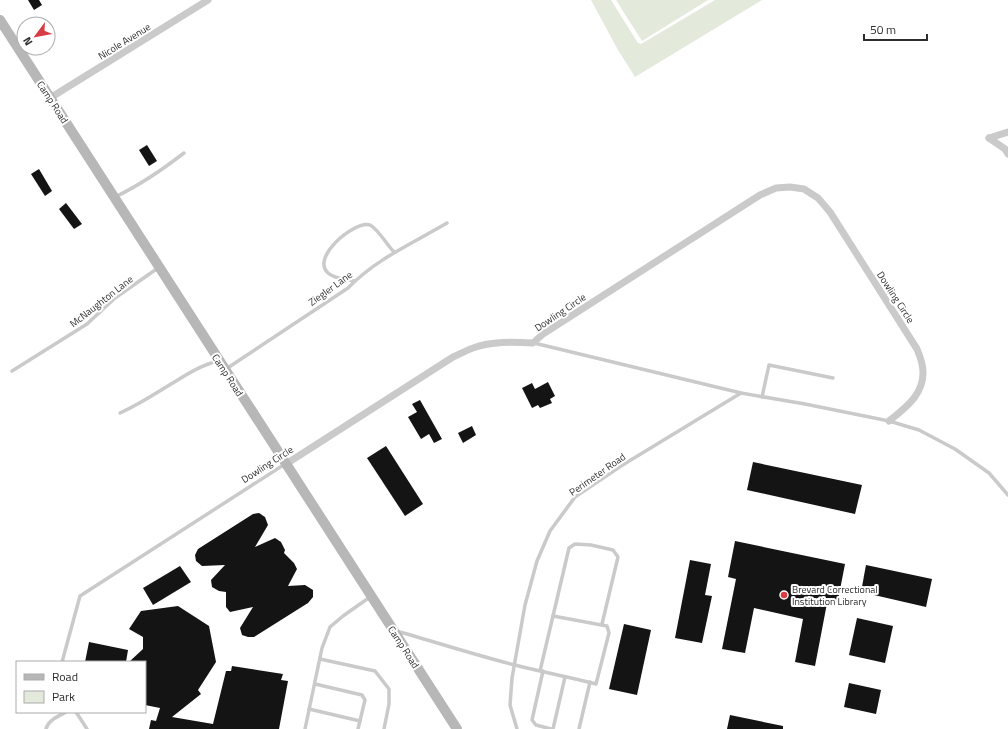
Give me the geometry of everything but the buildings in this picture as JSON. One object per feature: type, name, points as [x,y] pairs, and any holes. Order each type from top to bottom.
[{"type":"street","name":"Nicole Avenue","points":[[50,98],[208,0]]},
{"type":"street","name":"Camp Road","points":[[0,20],[457,729]]},
{"type":"street","points":[[1008,132],[989,138],[1005,149],[1008,154]]},
{"type":"street","name":"Dowling Circle","points":[[286,464],[453,357],[474,347],[493,343],[533,343],[543,334],[760,195],[776,188],[790,187],[804,190],[818,198],[830,212],[917,349],[922,364],[923,376],[921,388],[913,400],[889,421]]},
{"type":"lane","points":[[114,198],[154,176],[184,153]]},
{"type":"lane","name":"Ziegler Lane","points":[[225,369],[348,288],[394,252],[447,223]]},
{"type":"lane","points":[[355,281],[330,275],[325,269],[323,261],[327,251],[351,230],[365,224],[372,226],[394,252]]},
{"type":"lane","name":"McNaughton Lane","points":[[12,371],[87,324],[115,298],[159,267]]},
{"type":"lane","points":[[533,343],[741,393],[806,404],[889,421],[919,430],[955,449],[989,472],[1008,495]]},
{"type":"lane","points":[[120,413],[150,397],[190,372],[211,362],[219,360]]},
{"type":"lane","points":[[762,397],[769,365],[832,378]]},
{"type":"lane","name":"Perimeter Road","points":[[517,729],[510,705],[525,605],[537,561],[550,531],[575,497],[627,462],[741,393]]},
{"type":"lane","name":"Dowling Circle","points":[[62,661],[80,596],[286,464]]},
{"type":"lane","points":[[565,677],[552,729],[536,725],[532,720],[541,671],[569,548],[575,544],[591,545],[613,550],[618,557],[602,624]]},
{"type":"lane","points":[[305,729],[322,648],[330,627],[371,596]]},
{"type":"lane","points":[[393,630],[515,665],[596,684],[609,629],[607,626],[602,624],[553,616]]},
{"type":"lane","points":[[320,659],[375,671],[389,689],[389,704],[384,729]]},
{"type":"lane","points":[[579,729],[590,682]]},
{"type":"lane","points":[[314,684],[362,695],[365,700],[358,729]]},
{"type":"lane","points":[[309,709],[360,721]]},
{"type":"lane","points":[[46,729],[49,722],[64,713]]},
{"type":"lane","points":[[77,713],[87,729]]},
{"type":"green space","points":[[591,0],[611,0],[638,43],[641,44],[715,0],[762,0],[635,77],[618,50]]},
{"type":"green space","points":[[616,0],[708,0],[642,41]]},
{"type":"place","name":"Brevard Correctional Institution Library","points":[[784,595]]}]
